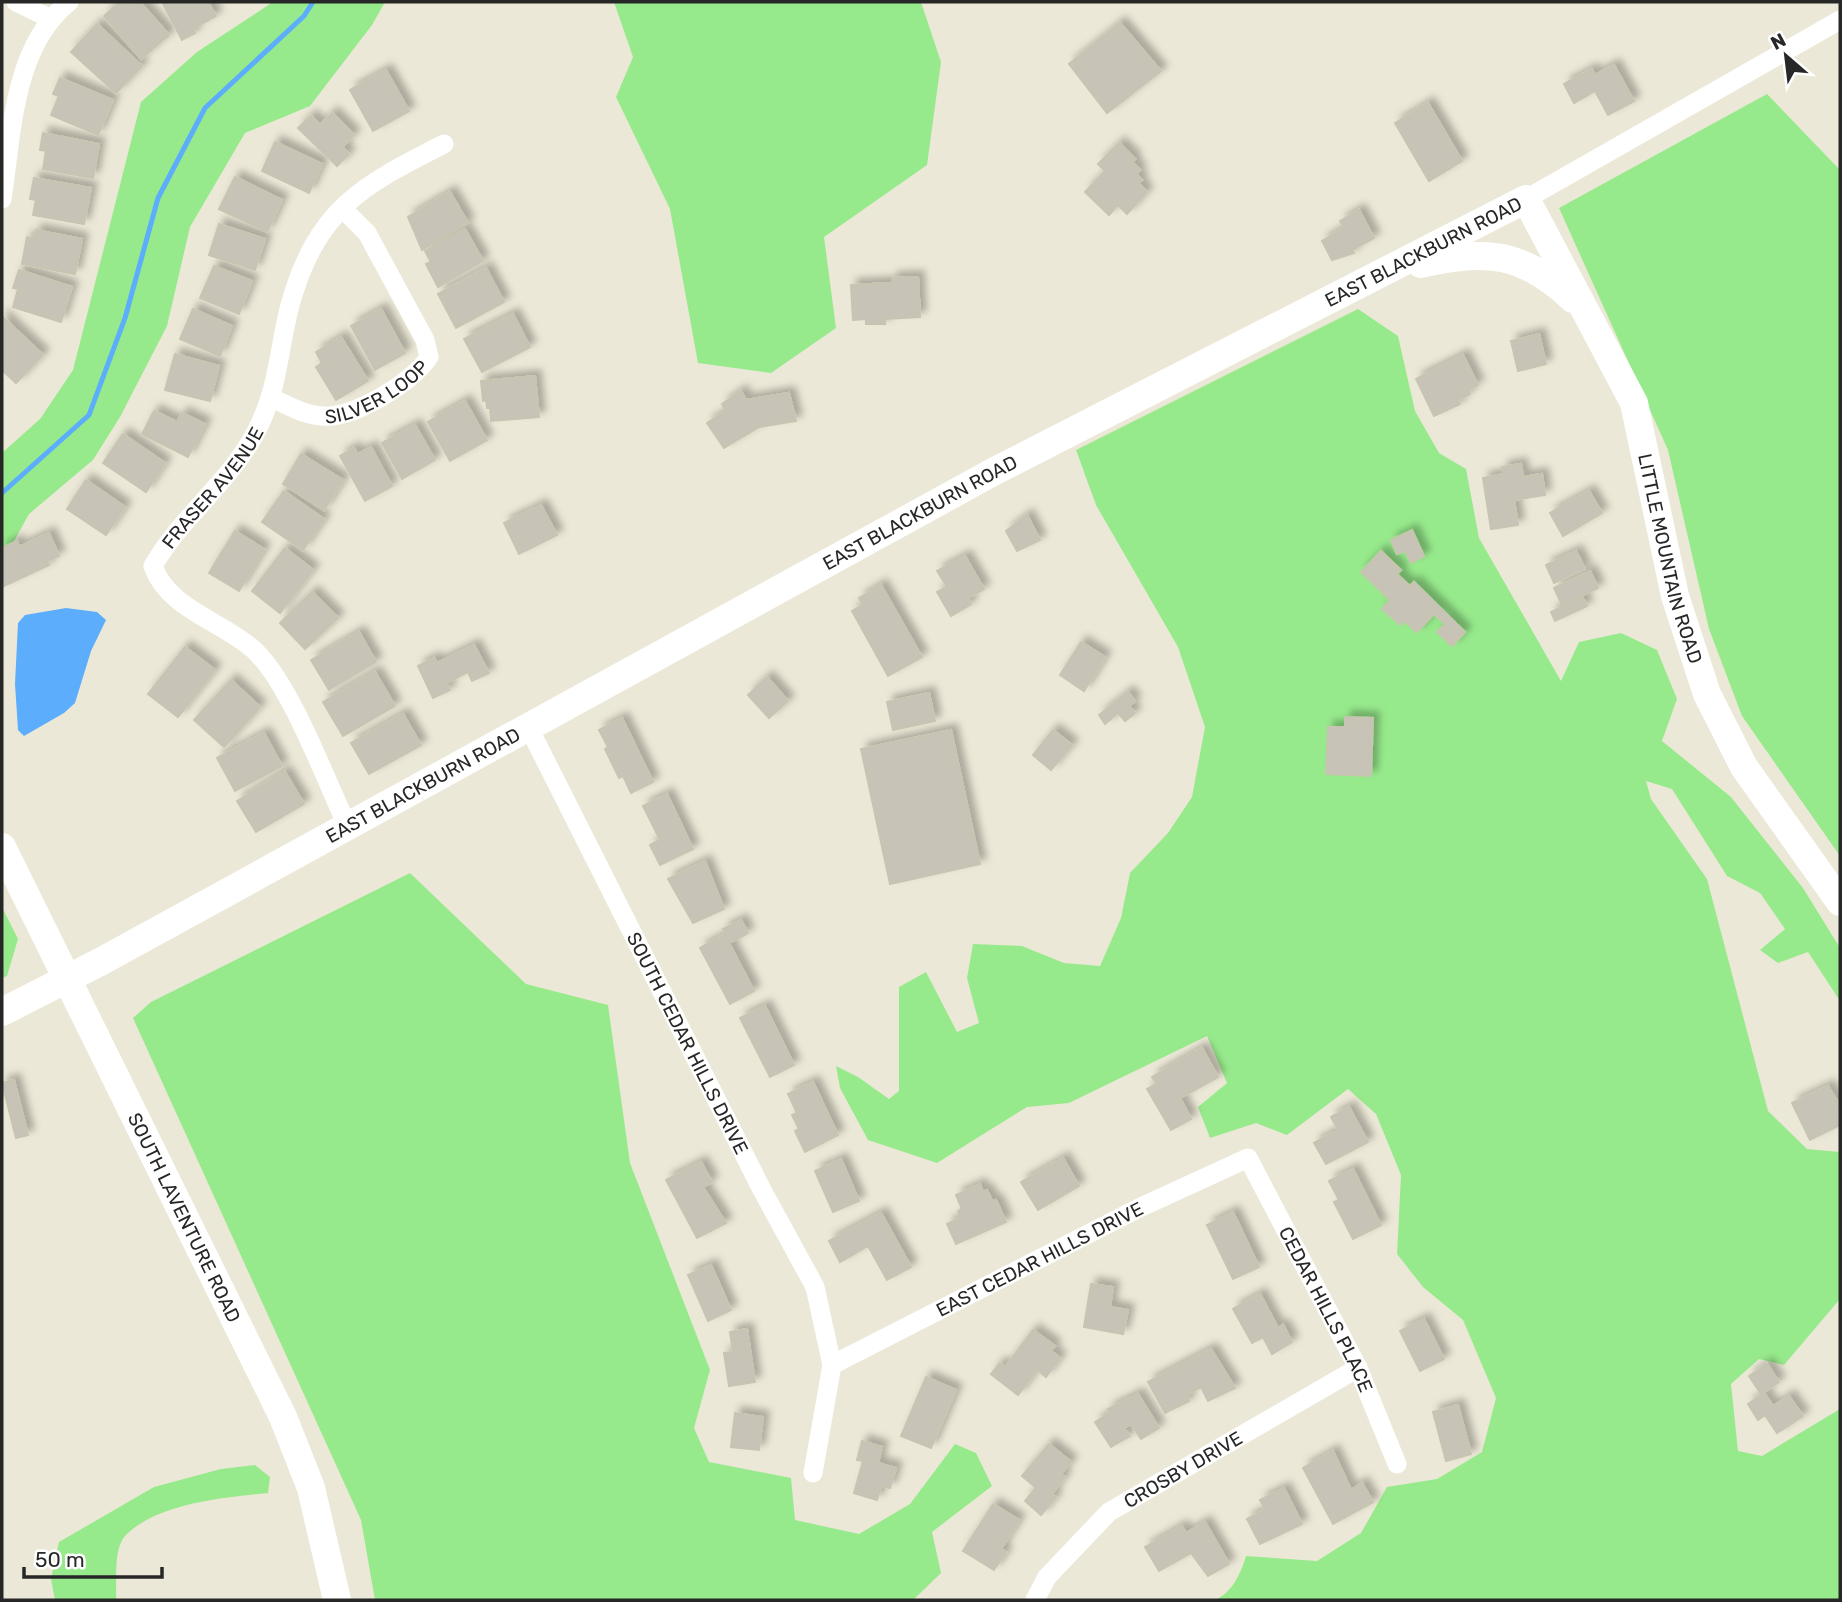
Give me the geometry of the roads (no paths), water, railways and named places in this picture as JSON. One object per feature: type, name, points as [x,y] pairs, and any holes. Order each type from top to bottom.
[{"type":"street","points":[[16,2],[49,18]]},
{"type":"street","points":[[2,199],[20,83],[49,18],[69,2]]},
{"type":"street","name":"EAST BLACKBURN ROAD","points":[[2,1012],[348,827],[993,472],[1526,199],[1840,20]]},
{"type":"street","name":"FRASER AVENUE","points":[[348,827],[276,675],[253,649],[175,598],[159,584],[153,566],[180,526],[232,470],[255,435],[272,398],[290,305],[312,244],[324,227],[375,179],[444,144]]},
{"type":"street","name":"LITTLE MOUNTAIN ROAD","points":[[1526,199],[1634,403],[1675,596],[1707,694],[1744,767],[1840,902]]},
{"type":"street","name":"SILVER LOOP","points":[[272,398],[303,414],[326,417],[347,413],[420,372],[429,357],[425,340],[367,233],[342,209]]},
{"type":"street","points":[[1381,273],[1450,257],[1494,256],[1531,266],[1585,311]]},
{"type":"street","name":"SOUTH CEDAR HILLS DRIVE","points":[[528,726],[761,1188],[815,1287],[832,1365]]},
{"type":"street","name":"SOUTH LAVENTURE ROAD","points":[[2,847],[283,1417],[311,1488],[337,1600]]},
{"type":"street","name":"EAST CEDAR HILLS DRIVE","points":[[832,1365],[1139,1208],[1248,1158]]},
{"type":"street","name":"CEDAR HILLS PLACE","points":[[1248,1158],[1357,1368],[1397,1464]]},
{"type":"street","points":[[813,1473],[832,1365]]},
{"type":"street","name":"CROSBY DRIVE","points":[[1035,1600],[1047,1577],[1109,1512],[1357,1368]]},
{"type":"water","points":[[66,608],[97,612],[106,620],[91,651],[75,703],[64,713],[24,736],[18,730],[15,684],[18,623],[25,615]]},
{"type":"waterway","points":[[2,493],[89,415],[125,318],[158,198],[205,108],[304,16],[313,2]]}]
